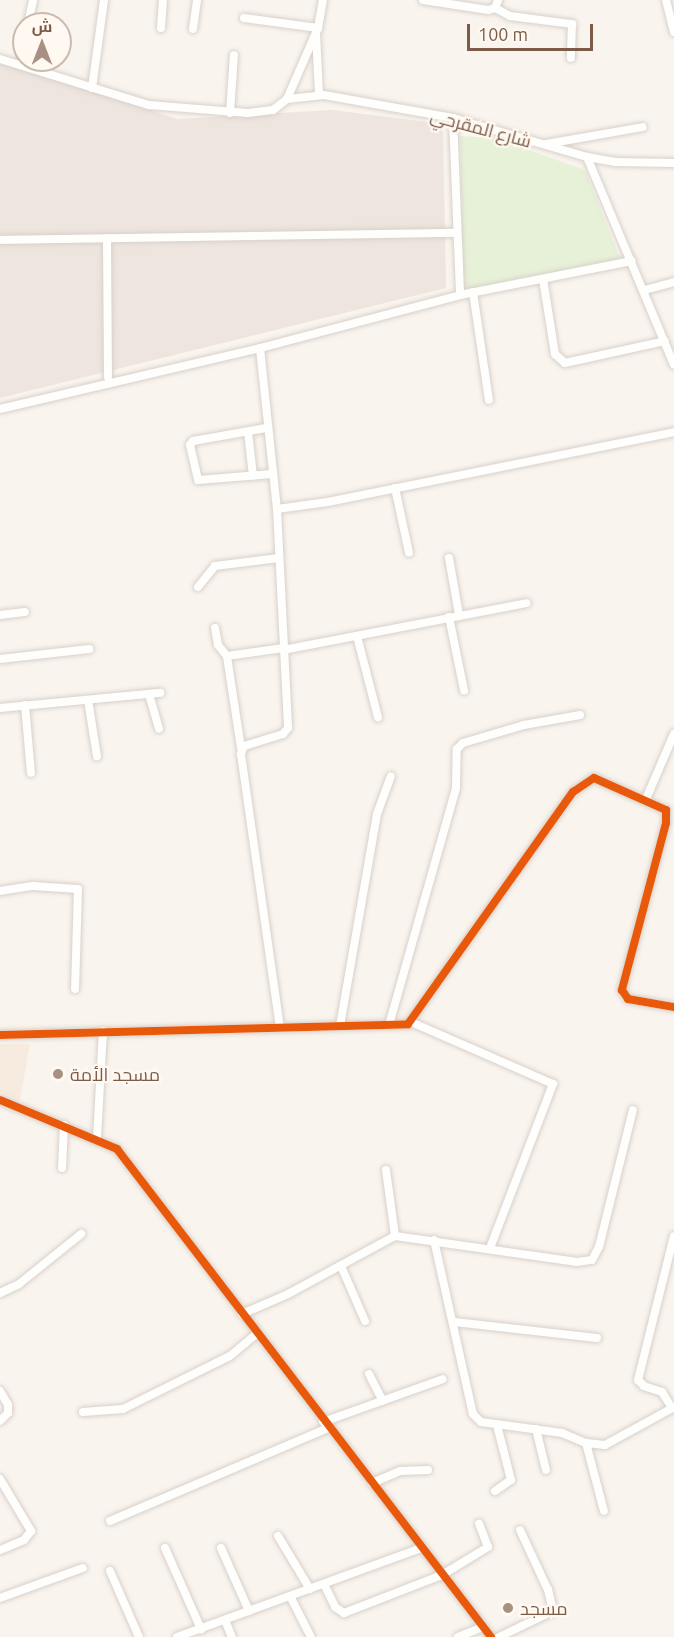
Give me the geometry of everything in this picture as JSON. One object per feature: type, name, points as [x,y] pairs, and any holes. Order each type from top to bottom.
[{"type":"street","points":[[92,88],[104,0]]},
{"type":"street","points":[[160,28],[163,0]]},
{"type":"street","points":[[193,29],[197,0]]},
{"type":"street","points":[[287,99],[317,30],[323,0]]},
{"type":"street","points":[[423,0],[459,2],[495,8],[510,16],[572,24],[571,58]]},
{"type":"street","points":[[495,8],[498,0]]},
{"type":"street","points":[[666,0],[674,32]]},
{"type":"street","points":[[244,18],[317,30]]},
{"type":"street","points":[[317,30],[320,95]]},
{"type":"street","points":[[230,113],[234,55]]},
{"type":"street","name":"شارع المقرحي","points":[[43,72],[149,105],[230,113],[273,110],[287,99],[320,95],[352,98],[453,118],[587,157],[616,162],[674,163]]},
{"type":"street","points":[[453,118],[460,295]]},
{"type":"street","points":[[545,145],[643,127]]},
{"type":"street","points":[[587,157],[645,290],[674,365]]},
{"type":"street","points":[[0,240],[457,233]]},
{"type":"street","points":[[107,238],[108,377]]},
{"type":"street","points":[[0,409],[260,348],[460,295],[632,261]]},
{"type":"street","points":[[543,279],[555,354],[565,363],[665,341]]},
{"type":"street","points":[[645,290],[674,282]]},
{"type":"street","points":[[473,292],[489,400]]},
{"type":"street","points":[[241,748],[286,731],[277,509],[266,428],[260,348]]},
{"type":"street","points":[[266,428],[193,441],[190,445],[198,480],[272,474]]},
{"type":"street","points":[[248,432],[253,476]]},
{"type":"street","points":[[277,509],[395,488],[674,432]]},
{"type":"street","points":[[395,488],[409,553]]},
{"type":"street","points":[[198,587],[215,566],[279,558]]},
{"type":"street","points":[[448,558],[459,615]]},
{"type":"street","points":[[227,656],[357,636],[526,603]]},
{"type":"street","points":[[0,615],[25,612]]},
{"type":"street","points":[[449,617],[464,690]]},
{"type":"street","points":[[215,628],[218,645],[227,656],[280,1028]]},
{"type":"street","points":[[357,636],[378,717]]},
{"type":"street","points":[[0,659],[89,649]]},
{"type":"street","points":[[0,708],[160,693]]},
{"type":"street","points":[[149,694],[159,729]]},
{"type":"street","points":[[88,699],[98,756]]},
{"type":"street","points":[[25,705],[31,773]]},
{"type":"street","points":[[389,1025],[456,788],[457,749],[464,743],[524,725],[580,715]]},
{"type":"street","points":[[646,799],[674,734]]},
{"type":"street","points":[[340,1026],[377,814],[391,776]]},
{"type":"street","points":[[411,1022],[429,990],[580,785],[598,778],[664,807],[666,823],[622,990],[628,999],[674,1007]]},
{"type":"street","points":[[0,891],[33,886],[78,889],[75,989]]},
{"type":"street","points":[[0,1035],[389,1025],[411,1022],[553,1084],[490,1248]]},
{"type":"street","points":[[97,1138],[103,1032]]},
{"type":"street","points":[[0,1100],[97,1138],[117,1149],[326,1425],[491,1637]]},
{"type":"street","points":[[242,1314],[341,1266],[395,1236],[577,1262],[592,1260],[598,1247],[633,1110]]},
{"type":"street","points":[[62,1168],[64,1125]]},
{"type":"street","points":[[386,1170],[395,1236]]},
{"type":"street","points":[[0,1293],[19,1284],[81,1234]]},
{"type":"street","points":[[434,1240],[473,1414],[481,1422],[562,1433],[586,1443],[610,1443],[673,1407],[662,1392],[644,1386],[638,1380],[674,1236]]},
{"type":"street","points":[[341,1266],[365,1321]]},
{"type":"street","points":[[454,1322],[597,1338]]},
{"type":"street","points":[[83,1412],[123,1409],[230,1356],[257,1333]]},
{"type":"street","points":[[369,1374],[383,1401]]},
{"type":"street","points":[[110,1521],[326,1425],[443,1379]]},
{"type":"street","points":[[0,1391],[8,1405],[8,1413],[0,1421]]},
{"type":"street","points":[[495,1491],[511,1480],[497,1425]]},
{"type":"street","points":[[536,1429],[546,1470]]},
{"type":"street","points":[[586,1443],[604,1511]]},
{"type":"street","points":[[372,1483],[400,1471],[428,1470]]},
{"type":"street","points":[[0,1479],[31,1531],[24,1540],[0,1550]]},
{"type":"street","points":[[324,1584],[338,1611],[344,1613],[442,1575],[488,1546],[479,1524]]},
{"type":"street","points":[[499,1637],[553,1611],[548,1590],[519,1530]]},
{"type":"street","points":[[278,1536],[310,1589]]},
{"type":"street","points":[[165,1548],[201,1629]]},
{"type":"street","points":[[221,1548],[249,1611]]},
{"type":"street","points":[[177,1637],[421,1548]]},
{"type":"street","points":[[0,1598],[83,1568]]},
{"type":"street","points":[[110,1571],[139,1637]]},
{"type":"street","points":[[290,1596],[311,1637]]},
{"type":"street","points":[[225,1620],[232,1637]]},
{"type":"street","points":[[458,1637],[483,1627]]},
{"type":"shaded area","points":[[0,61],[12,65],[12,72],[34,72],[177,119],[332,110],[443,124],[446,288],[0,398]]},
{"type":"shaded area","points":[[0,1044],[30,1044],[20,1100],[0,1092]]},
{"type":"green space","points":[[460,136],[495,138],[585,170],[621,261],[463,291]]},
{"type":"cycle path","points":[[0,1035],[408,1024],[573,792],[594,778],[666,810],[666,823],[622,990],[628,999],[674,1007]]},
{"type":"cycle path","points":[[0,1100],[117,1149],[491,1637]]},
{"type":"place","name":"مسجد الأمة","points":[[58,1074]]},
{"type":"place","name":"مسجد","points":[[508,1608]]}]
